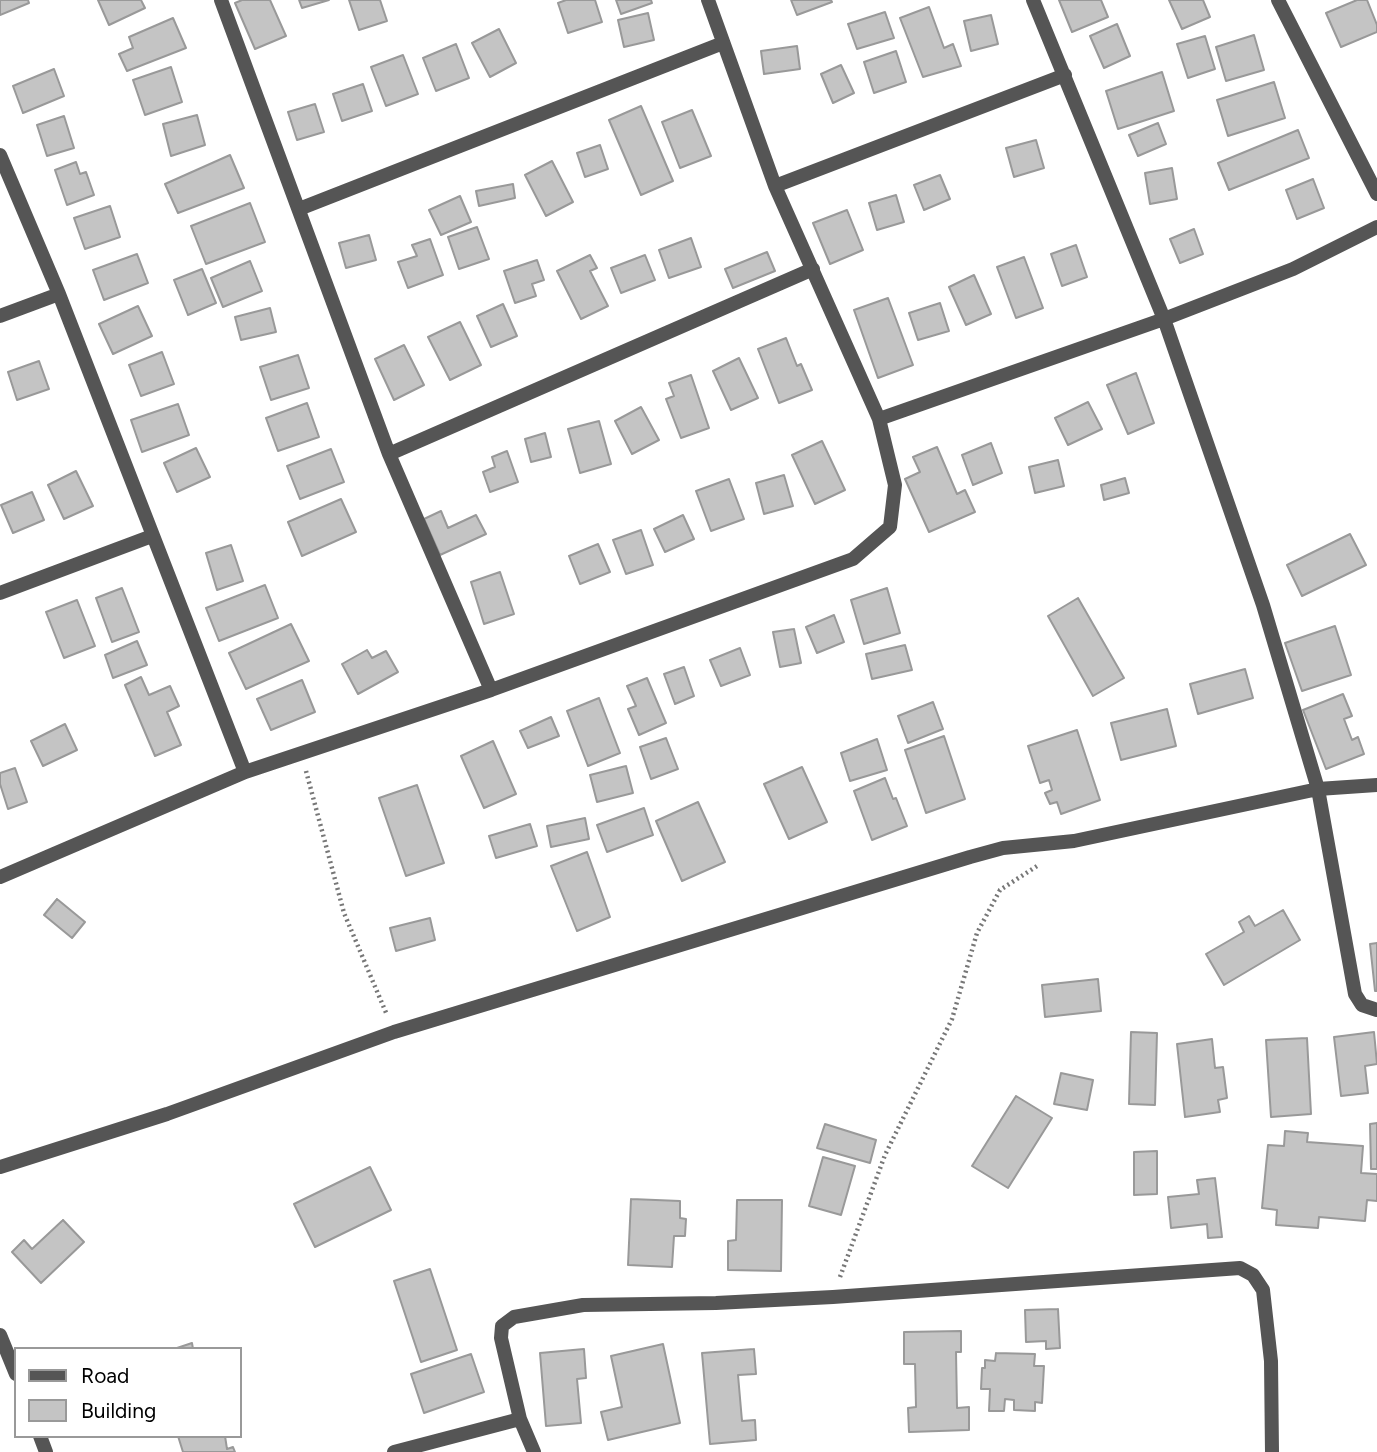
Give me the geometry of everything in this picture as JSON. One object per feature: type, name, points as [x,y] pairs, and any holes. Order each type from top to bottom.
[{"type":"street","points":[[221,0],[389,454],[491,690]]},
{"type":"street","points":[[0,877],[245,772],[491,690],[853,559],[890,527],[895,485],[879,419],[775,186],[708,0]]},
{"type":"street","points":[[1033,0],[1164,319],[1263,605],[1318,789],[1355,994],[1362,1005],[1377,1010]]},
{"type":"street","points":[[1278,0],[1377,194]]},
{"type":"street","points":[[299,209],[723,43]]},
{"type":"street","points":[[775,186],[1065,75]]},
{"type":"street","points":[[0,155],[59,294],[245,772]]},
{"type":"street","points":[[879,419],[1164,319],[1293,269],[1377,227]]},
{"type":"street","points":[[389,454],[813,269]]},
{"type":"street","points":[[0,316],[59,294]]},
{"type":"street","points":[[0,593],[152,536]]},
{"type":"street","points":[[0,1167],[167,1114],[394,1032],[1003,848],[1074,841],[1318,789],[1377,785]]},
{"type":"street","points":[[534,1452],[520,1419],[501,1338],[502,1326],[514,1317],[583,1305],[716,1303],[833,1297],[1240,1268],[1253,1275],[1263,1290],[1271,1361],[1272,1452]]},
{"type":"street","points":[[0,1335],[14,1369]]},
{"type":"street","points":[[394,1452],[520,1419]]},
{"type":"path","points":[[302,754],[344,913],[394,1032]]},
{"type":"path","points":[[833,1297],[886,1155],[952,1019],[977,933],[1000,890],[1042,862]]},
{"type":"building","points":[[0,0],[28,0],[29,3],[0,15]]},
{"type":"building","points":[[98,0],[141,0],[145,8],[109,25]]},
{"type":"building","points":[[242,0],[270,0],[286,36],[255,49],[235,3]]},
{"type":"building","points":[[299,0],[329,0],[302,8]]},
{"type":"building","points":[[349,0],[380,0],[387,21],[359,30]]},
{"type":"building","points":[[566,0],[595,0],[602,22],[568,33],[558,3]]},
{"type":"building","points":[[616,0],[651,0],[652,3],[621,14]]},
{"type":"building","points":[[791,0],[831,0],[832,2],[797,15]]},
{"type":"building","points":[[1059,0],[1101,0],[1108,17],[1072,32]]},
{"type":"building","points":[[1169,0],[1203,0],[1210,17],[1182,29]]},
{"type":"building","points":[[1357,0],[1367,0],[1377,32],[1341,47],[1326,13]]},
{"type":"building","points":[[929,7],[944,48],[953,44],[961,66],[923,77],[900,18]]},
{"type":"building","points":[[885,12],[894,38],[857,49],[848,24]]},
{"type":"building","points":[[648,13],[654,40],[624,47],[618,20]]},
{"type":"building","points":[[991,15],[998,44],[971,51],[964,21]]},
{"type":"building","points":[[173,18],[186,48],[127,71],[119,54],[133,48],[129,37]]},
{"type":"building","points":[[1117,24],[1130,56],[1104,68],[1090,36]]},
{"type":"building","points":[[499,29],[516,63],[490,77],[472,43]]},
{"type":"building","points":[[1254,35],[1264,70],[1226,81],[1216,47]]},
{"type":"building","points":[[1205,36],[1215,69],[1188,78],[1177,44]]},
{"type":"building","points":[[456,44],[469,78],[436,91],[423,58]]},
{"type":"building","points":[[797,46],[800,69],[764,74],[761,51]]},
{"type":"building","points":[[896,51],[906,82],[874,93],[864,62]]},
{"type":"building","points":[[403,55],[418,94],[386,106],[371,67]]},
{"type":"building","points":[[841,65],[854,93],[833,103],[821,74]]},
{"type":"building","points":[[171,67],[182,102],[145,115],[133,80]]},
{"type":"building","points":[[54,69],[64,96],[23,113],[13,86]]},
{"type":"building","points":[[1162,72],[1174,111],[1118,129],[1106,91]]},
{"type":"building","points":[[1274,82],[1285,118],[1228,136],[1217,100]]},
{"type":"building","points":[[363,84],[372,111],[342,121],[333,94]]},
{"type":"building","points":[[315,104],[324,132],[297,140],[288,112]]},
{"type":"building","points":[[641,106],[673,181],[641,195],[609,120]]},
{"type":"building","points":[[692,110],[711,156],[680,168],[662,122]]},
{"type":"building","points":[[197,115],[205,145],[171,156],[163,124]]},
{"type":"building","points":[[64,116],[74,148],[47,156],[37,125]]},
{"type":"building","points":[[1158,123],[1166,144],[1138,156],[1129,135]]},
{"type":"building","points":[[1298,130],[1309,158],[1229,190],[1218,163]]},
{"type":"building","points":[[1036,140],[1044,168],[1014,177],[1006,148]]},
{"type":"building","points":[[600,145],[608,169],[585,177],[577,153]]},
{"type":"building","points":[[230,155],[244,188],[178,213],[165,184]]},
{"type":"building","points":[[552,161],[573,202],[546,216],[525,175]]},
{"type":"building","points":[[76,162],[80,174],[86,172],[94,195],[67,205],[55,170]]},
{"type":"building","points":[[1172,168],[1177,199],[1150,204],[1145,173]]},
{"type":"building","points":[[940,175],[950,199],[924,210],[914,185]]},
{"type":"building","points":[[1313,179],[1324,208],[1297,219],[1286,190]]},
{"type":"building","points":[[513,184],[515,198],[479,206],[476,191]]},
{"type":"building","points":[[896,195],[904,222],[877,230],[869,203]]},
{"type":"building","points":[[460,196],[471,222],[441,235],[429,210]]},
{"type":"building","points":[[250,203],[265,242],[206,264],[191,226]]},
{"type":"building","points":[[110,206],[120,237],[85,249],[74,218]]},
{"type":"building","points":[[847,210],[863,250],[830,264],[813,223]]},
{"type":"building","points":[[477,227],[489,259],[459,269],[448,237]]},
{"type":"building","points":[[1194,229],[1203,254],[1180,263],[1170,239]]},
{"type":"building","points":[[369,235],[376,260],[346,268],[339,243]]},
{"type":"building","points":[[691,238],[701,267],[669,278],[659,250]]},
{"type":"building","points":[[430,239],[443,275],[408,288],[398,262],[417,256],[412,245]]},
{"type":"building","points":[[1076,245],[1087,277],[1062,286],[1051,254]]},
{"type":"building","points":[[767,252],[775,271],[733,288],[725,269]]},
{"type":"building","points":[[137,254],[148,283],[104,300],[93,270]]},
{"type":"building","points":[[590,255],[597,268],[590,271],[608,306],[581,319],[557,271]]},
{"type":"building","points":[[645,255],[655,280],[621,293],[611,268]]},
{"type":"building","points":[[1024,257],[1043,308],[1016,318],[997,267]]},
{"type":"building","points":[[537,260],[544,280],[532,284],[536,296],[515,303],[504,271]]},
{"type":"building","points":[[250,261],[262,291],[223,307],[211,278]]},
{"type":"building","points":[[202,269],[216,303],[188,315],[174,280]]},
{"type":"building","points":[[974,275],[991,314],[966,325],[949,287]]},
{"type":"building","points":[[888,298],[913,365],[878,378],[854,310]]},
{"type":"building","points":[[940,303],[949,331],[918,340],[909,313]]},
{"type":"building","points":[[503,304],[517,336],[491,347],[477,316]]},
{"type":"building","points":[[138,306],[152,336],[113,354],[99,324]]},
{"type":"building","points":[[270,308],[276,332],[241,340],[235,317]]},
{"type":"building","points":[[460,322],[481,365],[450,380],[428,337]]},
{"type":"building","points":[[786,338],[797,366],[801,364],[812,390],[779,403],[758,349]]},
{"type":"building","points":[[404,345],[424,385],[394,400],[375,359]]},
{"type":"building","points":[[162,352],[174,384],[141,396],[129,365]]},
{"type":"building","points":[[298,355],[309,388],[271,400],[260,367]]},
{"type":"building","points":[[739,358],[758,398],[731,410],[713,371]]},
{"type":"building","points":[[39,361],[49,389],[17,400],[8,372]]},
{"type":"building","points":[[1136,373],[1154,423],[1128,434],[1107,385]]},
{"type":"building","points":[[691,375],[709,428],[681,438],[666,399],[674,396],[669,383]]},
{"type":"building","points":[[1088,402],[1102,429],[1068,445],[1055,418]]},
{"type":"building","points":[[307,403],[319,437],[278,451],[266,418]]},
{"type":"building","points":[[178,404],[189,435],[142,452],[131,420]]},
{"type":"building","points":[[641,407],[659,440],[632,454],[615,421]]},
{"type":"building","points":[[599,421],[611,464],[580,473],[568,429]]},
{"type":"building","points":[[545,433],[551,457],[531,462],[525,439]]},
{"type":"building","points":[[822,441],[845,490],[815,504],[792,455]]},
{"type":"building","points":[[991,443],[1002,473],[973,485],[962,455]]},
{"type":"building","points":[[937,447],[957,494],[965,490],[975,512],[929,532],[905,479],[920,472],[913,457]]},
{"type":"building","points":[[196,448],[210,477],[177,492],[164,463]]},
{"type":"building","points":[[331,449],[344,482],[300,499],[287,466]]},
{"type":"building","points":[[507,451],[518,482],[490,492],[483,472],[495,467],[492,457]]},
{"type":"building","points":[[1058,460],[1064,486],[1035,493],[1029,467]]},
{"type":"building","points":[[76,471],[93,506],[64,519],[48,485]]},
{"type":"building","points":[[784,475],[793,506],[764,514],[756,483]]},
{"type":"building","points":[[1125,478],[1129,493],[1104,500],[1101,485]]},
{"type":"building","points":[[729,479],[744,519],[711,531],[696,491]]},
{"type":"building","points":[[32,492],[44,520],[13,533],[1,505]]},
{"type":"building","points":[[341,499],[356,532],[302,556],[288,522]]},
{"type":"building","points":[[441,511],[448,528],[476,515],[486,534],[440,555],[424,519]]},
{"type":"building","points":[[683,515],[694,539],[665,552],[654,529]]},
{"type":"building","points":[[641,530],[653,565],[626,574],[613,540]]},
{"type":"building","points":[[1350,534],[1366,565],[1302,596],[1287,565]]},
{"type":"building","points":[[598,544],[610,572],[580,584],[569,556]]},
{"type":"building","points":[[231,545],[243,581],[217,590],[206,553]]},
{"type":"building","points":[[500,572],[514,614],[484,624],[471,582]]},
{"type":"building","points":[[265,585],[278,618],[219,641],[206,608]]},
{"type":"building","points":[[122,588],[139,632],[112,642],[96,598]]},
{"type":"building","points":[[887,588],[900,633],[864,644],[851,600]]},
{"type":"building","points":[[1078,598],[1124,678],[1093,696],[1048,616]]},
{"type":"building","points":[[77,600],[95,646],[64,658],[46,612]]},
{"type":"building","points":[[834,615],[844,642],[817,653],[806,627]]},
{"type":"building","points":[[291,624],[309,661],[246,689],[229,653]]},
{"type":"building","points":[[1335,626],[1351,675],[1302,691],[1285,643]]},
{"type":"building","points":[[794,629],[801,663],[780,667],[773,632]]},
{"type":"building","points":[[137,641],[147,665],[113,678],[105,655]]},
{"type":"building","points":[[905,645],[912,670],[872,679],[866,654]]},
{"type":"building","points":[[740,648],[750,675],[721,686],[710,660]]},
{"type":"building","points":[[367,650],[372,658],[386,651],[398,672],[358,694],[342,664]]},
{"type":"building","points":[[684,667],[694,696],[675,704],[664,674]]},
{"type":"building","points":[[1245,669],[1253,698],[1198,714],[1190,684]]},
{"type":"building","points":[[141,677],[149,695],[170,686],[179,706],[167,712],[181,745],[155,756],[125,685]]},
{"type":"building","points":[[647,678],[666,723],[639,735],[628,709],[636,706],[627,686]]},
{"type":"building","points":[[302,680],[315,712],[271,730],[257,699]]},
{"type":"building","points":[[1343,694],[1352,716],[1344,719],[1352,740],[1358,737],[1364,754],[1326,769],[1303,710]]},
{"type":"building","points":[[599,698],[620,753],[588,766],[567,711]]},
{"type":"building","points":[[933,702],[943,729],[908,743],[898,716]]},
{"type":"building","points":[[1167,709],[1176,746],[1121,760],[1111,723]]},
{"type":"building","points":[[551,717],[559,736],[528,748],[520,731]]},
{"type":"building","points":[[65,724],[77,750],[43,766],[31,741]]},
{"type":"building","points":[[1077,730],[1100,800],[1061,814],[1057,802],[1050,804],[1045,793],[1052,790],[1049,780],[1040,783],[1028,746]]},
{"type":"building","points":[[944,736],[965,799],[926,813],[905,750]]},
{"type":"building","points":[[666,738],[678,769],[651,779],[640,747]]},
{"type":"building","points":[[877,739],[887,770],[850,781],[841,753]]},
{"type":"building","points":[[493,741],[516,794],[484,808],[461,756]]},
{"type":"building","points":[[626,766],[633,793],[597,802],[590,775]]},
{"type":"building","points":[[802,767],[827,822],[789,839],[764,784]]},
{"type":"building","points":[[15,768],[27,802],[8,809],[0,784],[0,773]]},
{"type":"building","points":[[885,778],[907,826],[872,840],[854,791]]},
{"type":"building","points":[[417,785],[444,863],[406,876],[379,798]]},
{"type":"building","points":[[698,802],[725,862],[682,881],[656,821]]},
{"type":"building","points":[[644,808],[653,835],[607,852],[597,825]]},
{"type":"building","points":[[585,818],[589,839],[551,847],[547,826]]},
{"type":"building","points":[[530,824],[537,846],[496,858],[489,836]]},
{"type":"building","points":[[587,852],[610,917],[577,931],[551,866]]},
{"type":"building","points":[[57,899],[85,922],[72,938],[44,915]]},
{"type":"building","points":[[1283,910],[1300,940],[1224,985],[1206,954],[1244,932],[1239,922],[1249,916],[1255,926]]},
{"type":"building","points":[[430,918],[435,940],[396,951],[390,928]]},
{"type":"building","points":[[1377,943],[1377,991],[1375,991],[1370,944]]},
{"type":"building","points":[[1098,979],[1101,1011],[1045,1017],[1042,985]]},
{"type":"building","points":[[1131,1032],[1157,1033],[1155,1105],[1129,1104]]},
{"type":"building","points":[[1374,1032],[1377,1064],[1365,1066],[1368,1093],[1341,1096],[1334,1037]]},
{"type":"building","points":[[1307,1038],[1311,1114],[1271,1117],[1266,1040]]},
{"type":"building","points":[[1212,1039],[1215,1068],[1223,1067],[1227,1098],[1218,1100],[1220,1112],[1185,1117],[1177,1044]]},
{"type":"building","points":[[1061,1073],[1093,1080],[1087,1110],[1054,1104]]},
{"type":"building","points":[[1016,1096],[1052,1118],[1008,1188],[972,1166]]},
{"type":"building","points":[[1377,1123],[1377,1169],[1371,1169],[1370,1124]]},
{"type":"building","points":[[825,1124],[876,1140],[870,1163],[817,1148]]},
{"type":"building","points":[[1285,1131],[1308,1133],[1307,1142],[1363,1146],[1361,1173],[1377,1174],[1377,1201],[1367,1200],[1365,1221],[1319,1217],[1318,1228],[1276,1225],[1277,1210],[1262,1208],[1268,1145],[1284,1146]]},
{"type":"building","points":[[1157,1151],[1157,1194],[1134,1195],[1134,1152]]},
{"type":"building","points":[[823,1157],[855,1166],[841,1215],[809,1206]]},
{"type":"building","points":[[370,1167],[391,1210],[315,1247],[294,1204]]},
{"type":"building","points":[[1215,1178],[1222,1237],[1208,1238],[1207,1224],[1171,1228],[1168,1197],[1199,1194],[1197,1180]]},
{"type":"building","points":[[631,1199],[680,1201],[680,1218],[686,1219],[685,1236],[674,1236],[672,1267],[628,1265]]},
{"type":"building","points":[[737,1200],[782,1200],[781,1271],[728,1270],[728,1241],[736,1240]]},
{"type":"building","points":[[63,1220],[84,1242],[41,1283],[12,1252],[24,1240],[32,1249]]},
{"type":"building","points":[[430,1269],[457,1350],[421,1362],[394,1281]]},
{"type":"building","points":[[1058,1309],[1060,1348],[1046,1349],[1046,1341],[1026,1342],[1025,1310]]},
{"type":"building","points":[[961,1331],[961,1352],[956,1352],[957,1408],[969,1407],[969,1430],[909,1432],[908,1408],[916,1407],[915,1364],[904,1364],[904,1332]]},
{"type":"building","points":[[663,1344],[680,1423],[608,1440],[601,1412],[622,1407],[611,1356]]},
{"type":"building","points":[[584,1349],[586,1378],[577,1379],[581,1423],[546,1426],[540,1353]]},
{"type":"building","points":[[754,1349],[756,1374],[738,1375],[742,1421],[755,1420],[756,1440],[710,1444],[702,1353]]},
{"type":"building","points":[[996,1353],[1035,1354],[1034,1366],[1044,1366],[1042,1403],[1035,1402],[1035,1411],[1014,1410],[1014,1400],[1005,1399],[1004,1411],[989,1411],[990,1389],[981,1389],[982,1368],[985,1368],[985,1360],[995,1361]]},
{"type":"building","points":[[471,1354],[484,1392],[424,1413],[411,1374]]},
{"type":"building","points":[[179,1438],[225,1438],[227,1449],[233,1447],[235,1452],[183,1452]]}]
